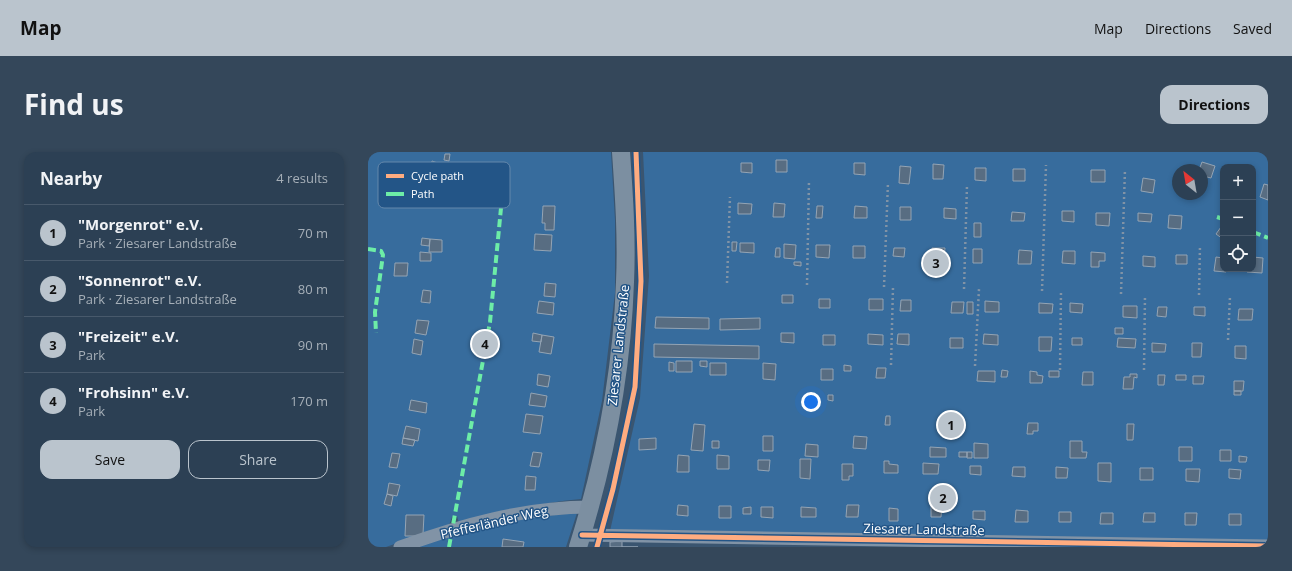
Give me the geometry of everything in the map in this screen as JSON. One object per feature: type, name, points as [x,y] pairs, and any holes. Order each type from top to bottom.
[{"type":"main road","name":"Ziesarer Landstraße","points":[[580,541],[590,507],[607,434],[622,344],[626,281],[621,152]]},
{"type":"street","name":"Pfefferländer Weg","points":[[400,547],[453,528],[535,510],[566,507],[590,507]]},
{"type":"street","name":"Ziesarer Landstraße","points":[[580,541],[1267,546]]},
{"type":"path","points":[[1042,291],[1046,165]]},
{"type":"path","points":[[1121,294],[1125,168]]},
{"type":"path","points":[[807,285],[809,180]]},
{"type":"path","points":[[884,287],[888,182]]},
{"type":"path","points":[[964,289],[967,185]]},
{"type":"path","points":[[727,283],[730,197]]},
{"type":"path","points":[[1199,295],[1200,245]]},
{"type":"path","points":[[891,365],[893,288]]},
{"type":"path","points":[[976,366],[979,289]]},
{"type":"path","points":[[1060,370],[1061,291]]},
{"type":"path","points":[[1144,370],[1145,294]]},
{"type":"path","points":[[1228,340],[1230,296]]},
{"type":"shaded area","points":[[368,152],[611,152],[615,220],[615,293],[602,401],[581,499],[535,506],[459,523],[457,516],[452,517],[449,525],[386,547],[368,547]]},
{"type":"shaded area","points":[[643,152],[1268,152],[1268,547],[610,531],[640,398],[649,276]]},
{"type":"shaded area","points":[[577,513],[566,547],[409,547],[447,534],[455,537],[466,531],[481,526],[531,517]]},
{"type":"building","points":[[445,154],[450,154],[449,161],[444,160]]},
{"type":"building","points":[[776,160],[787,160],[787,172],[776,172]]},
{"type":"building","points":[[1202,162],[1215,166],[1211,178],[1208,177],[1208,164],[1201,164]]},
{"type":"building","points":[[741,163],[752,163],[752,173],[741,172]]},
{"type":"building","points":[[854,163],[865,163],[865,175],[854,174]]},
{"type":"building","points":[[933,164],[944,165],[943,179],[933,179]]},
{"type":"building","points":[[900,166],[911,167],[909,184],[899,183]]},
{"type":"building","points":[[975,168],[986,168],[986,181],[975,180]]},
{"type":"building","points":[[1013,169],[1025,169],[1025,181],[1013,181]]},
{"type":"building","points":[[1091,170],[1105,170],[1105,182],[1091,182]]},
{"type":"building","points":[[1143,178],[1155,180],[1153,193],[1141,191]]},
{"type":"building","points":[[1264,184],[1268,185],[1268,200],[1260,197]]},
{"type":"building","points":[[738,203],[752,204],[751,214],[738,214]]},
{"type":"building","points":[[774,203],[785,204],[784,217],[773,217]]},
{"type":"building","points":[[543,206],[555,206],[554,230],[545,230],[545,223],[542,223]]},
{"type":"building","points":[[817,206],[823,206],[822,218],[816,218]]},
{"type":"building","points":[[855,206],[867,207],[867,218],[854,218]]},
{"type":"building","points":[[900,207],[911,207],[911,220],[900,220]]},
{"type":"building","points":[[944,208],[956,209],[956,219],[944,218]]},
{"type":"building","points":[[1062,211],[1074,211],[1074,222],[1062,221]]},
{"type":"building","points":[[1012,212],[1025,213],[1024,221],[1011,221]]},
{"type":"building","points":[[1096,213],[1110,213],[1109,226],[1096,225]]},
{"type":"building","points":[[1138,213],[1152,214],[1151,222],[1138,221]]},
{"type":"building","points":[[1169,215],[1182,216],[1181,229],[1168,228]]},
{"type":"building","points":[[974,223],[981,223],[981,237],[974,237]]},
{"type":"building","points":[[1220,228],[1220,237],[1216,234]]},
{"type":"building","points":[[535,234],[552,235],[551,251],[534,250]]},
{"type":"building","points":[[422,238],[430,239],[429,246],[421,245]]},
{"type":"building","points":[[430,239],[442,240],[442,252],[429,252]]},
{"type":"building","points":[[732,242],[737,242],[736,251],[732,251]]},
{"type":"building","points":[[740,243],[754,243],[754,253],[740,252]]},
{"type":"building","points":[[784,244],[796,245],[795,259],[784,258]]},
{"type":"building","points":[[816,245],[830,245],[829,258],[816,257]]},
{"type":"building","points":[[853,246],[865,246],[865,258],[853,258]]},
{"type":"building","points":[[776,248],[780,248],[780,257],[775,257]]},
{"type":"building","points":[[894,248],[905,248],[904,257],[893,256]]},
{"type":"building","points":[[932,248],[945,248],[944,259],[932,258]]},
{"type":"building","points":[[973,249],[982,249],[982,263],[973,263]]},
{"type":"building","points":[[1019,250],[1032,251],[1031,264],[1018,264]]},
{"type":"building","points":[[1063,251],[1075,251],[1075,264],[1062,263]]},
{"type":"building","points":[[420,252],[431,253],[431,261],[420,261]]},
{"type":"building","points":[[1091,252],[1105,253],[1105,261],[1099,261],[1099,267],[1091,267]]},
{"type":"building","points":[[1176,255],[1187,255],[1187,264],[1176,264]]},
{"type":"building","points":[[1143,256],[1155,257],[1155,267],[1143,266]]},
{"type":"building","points":[[1216,257],[1220,258],[1220,272],[1214,271]]},
{"type":"building","points":[[1256,257],[1263,258],[1262,273],[1247,272],[1256,272]]},
{"type":"building","points":[[794,262],[801,262],[801,266],[794,265]]},
{"type":"building","points":[[395,263],[408,263],[407,276],[394,276]]},
{"type":"building","points":[[545,283],[556,284],[555,297],[544,296]]},
{"type":"building","points":[[423,290],[431,291],[430,303],[421,302]]},
{"type":"building","points":[[782,295],[793,295],[793,303],[782,303]]},
{"type":"building","points":[[819,299],[830,299],[830,308],[819,308]]},
{"type":"building","points":[[869,299],[883,299],[883,310],[869,310]]},
{"type":"building","points":[[901,300],[911,300],[911,311],[900,311]]},
{"type":"building","points":[[539,301],[554,303],[553,315],[537,313]]},
{"type":"building","points":[[985,301],[999,302],[999,312],[985,312]]},
{"type":"building","points":[[952,302],[964,302],[963,313],[951,313]]},
{"type":"building","points":[[967,302],[973,302],[973,314],[967,314]]},
{"type":"building","points":[[1039,303],[1053,304],[1052,313],[1039,313]]},
{"type":"building","points":[[1070,303],[1083,304],[1082,313],[1070,312]]},
{"type":"building","points":[[1123,306],[1137,306],[1137,318],[1123,317]]},
{"type":"building","points":[[1158,307],[1167,307],[1166,317],[1157,316]]},
{"type":"building","points":[[1194,307],[1205,307],[1205,316],[1194,315]]},
{"type":"building","points":[[1239,309],[1253,309],[1252,320],[1238,320]]},
{"type":"building","points":[[656,317],[709,318],[709,329],[655,328]]},
{"type":"building","points":[[760,318],[760,329],[720,330],[720,319]]},
{"type":"building","points":[[417,320],[429,321],[426,335],[415,333]]},
{"type":"building","points":[[1115,328],[1123,328],[1123,334],[1115,334]]},
{"type":"building","points":[[533,333],[542,335],[541,342],[532,341]]},
{"type":"building","points":[[781,333],[794,333],[794,343],[781,342]]},
{"type":"building","points":[[868,334],[883,335],[883,345],[868,344]]},
{"type":"building","points":[[898,334],[909,334],[909,345],[897,344]]},
{"type":"building","points":[[984,334],[998,335],[998,345],[983,344]]},
{"type":"building","points":[[542,335],[554,337],[551,354],[539,352]]},
{"type":"building","points":[[823,335],[835,335],[835,345],[823,345]]},
{"type":"building","points":[[1039,337],[1052,337],[1051,351],[1039,351]]},
{"type":"building","points":[[950,338],[963,338],[963,348],[950,348]]},
{"type":"building","points":[[1072,338],[1082,338],[1082,345],[1072,345]]},
{"type":"building","points":[[1118,338],[1136,339],[1135,348],[1117,347]]},
{"type":"building","points":[[414,339],[423,341],[421,355],[412,353]]},
{"type":"building","points":[[1152,343],[1166,344],[1165,352],[1152,352]]},
{"type":"building","points":[[1192,343],[1202,343],[1201,357],[1192,357]]},
{"type":"building","points":[[654,344],[759,346],[759,359],[654,357]]},
{"type":"building","points":[[1235,346],[1246,346],[1246,359],[1235,358]]},
{"type":"building","points":[[676,361],[692,361],[692,372],[676,372]]},
{"type":"building","points":[[700,361],[707,361],[707,367],[700,366]]},
{"type":"building","points":[[669,362],[674,363],[674,371],[669,371]]},
{"type":"building","points":[[710,363],[726,363],[726,375],[710,375]]},
{"type":"building","points":[[763,363],[776,364],[775,380],[763,379]]},
{"type":"building","points":[[844,365],[851,366],[851,371],[844,371]]},
{"type":"building","points":[[877,368],[886,368],[885,378],[876,378]]},
{"type":"building","points":[[821,369],[833,369],[833,380],[821,380]]},
{"type":"building","points":[[1002,370],[1008,371],[1007,377],[1001,377]]},
{"type":"building","points":[[978,371],[995,371],[995,382],[977,381]]},
{"type":"building","points":[[1030,371],[1037,372],[1037,375],[1043,376],[1042,383],[1030,383]]},
{"type":"building","points":[[1049,371],[1059,371],[1059,377],[1049,377]]},
{"type":"building","points":[[1083,372],[1093,372],[1093,385],[1082,385]]},
{"type":"building","points":[[538,374],[550,376],[548,387],[537,385]]},
{"type":"building","points":[[1130,374],[1137,374],[1137,378],[1134,377],[1133,389],[1123,389],[1124,377],[1130,377]]},
{"type":"building","points":[[1158,375],[1165,375],[1164,385],[1158,385]]},
{"type":"building","points":[[1176,375],[1186,375],[1186,380],[1176,380]]},
{"type":"building","points":[[1193,376],[1204,376],[1203,384],[1193,384]]},
{"type":"building","points":[[1234,381],[1244,381],[1243,391],[1234,391]]},
{"type":"building","points":[[1234,391],[1241,391],[1241,395],[1234,395]]},
{"type":"building","points":[[531,393],[547,396],[545,407],[529,405]]},
{"type":"building","points":[[828,395],[833,395],[833,401],[828,400]]},
{"type":"building","points":[[411,400],[427,403],[426,413],[409,410]]},
{"type":"building","points":[[526,414],[543,416],[540,434],[523,432]]},
{"type":"building","points":[[886,416],[890,416],[890,425],[885,425]]},
{"type":"building","points":[[1028,423],[1038,423],[1038,431],[1033,431],[1033,434],[1027,434]]},
{"type":"building","points":[[694,424],[705,425],[703,451],[691,450]]},
{"type":"building","points":[[1127,424],[1134,424],[1133,440],[1127,440]]},
{"type":"building","points":[[406,426],[420,429],[418,441],[403,438]]},
{"type":"building","points":[[763,436],[773,436],[773,451],[763,451]]},
{"type":"building","points":[[854,436],[867,437],[866,449],[853,448]]},
{"type":"building","points":[[403,438],[415,440],[413,446],[402,444]]},
{"type":"building","points":[[656,438],[656,449],[639,450],[639,439]]},
{"type":"building","points":[[712,441],[719,441],[719,448],[712,448]]},
{"type":"building","points":[[1070,441],[1082,441],[1082,452],[1087,452],[1086,458],[1070,458]]},
{"type":"building","points":[[974,443],[988,444],[988,458],[974,458]]},
{"type":"building","points":[[806,444],[818,445],[818,457],[805,456]]},
{"type":"building","points":[[930,447],[946,448],[946,457],[930,457]]},
{"type":"building","points":[[1179,447],[1192,447],[1192,461],[1179,461]]},
{"type":"building","points":[[1220,450],[1231,450],[1231,461],[1220,461]]},
{"type":"building","points":[[533,452],[542,453],[539,467],[530,466]]},
{"type":"building","points":[[959,452],[967,452],[967,457],[959,457]]},
{"type":"building","points":[[967,452],[972,452],[972,458],[967,458]]},
{"type":"building","points":[[392,453],[400,454],[397,468],[389,467]]},
{"type":"building","points":[[678,455],[689,456],[689,472],[677,472]]},
{"type":"building","points":[[717,455],[729,456],[729,469],[717,469]]},
{"type":"building","points":[[1239,456],[1247,457],[1246,462],[1239,462]]},
{"type":"building","points":[[800,459],[811,459],[810,479],[800,478]]},
{"type":"building","points":[[758,460],[770,460],[769,471],[758,470]]},
{"type":"building","points":[[884,461],[889,461],[889,464],[898,465],[898,473],[884,473]]},
{"type":"building","points":[[923,463],[939,464],[938,474],[923,474]]},
{"type":"building","points":[[1098,463],[1111,463],[1111,482],[1098,481]]},
{"type":"building","points":[[842,464],[853,464],[853,476],[849,476],[849,480],[842,480]]},
{"type":"building","points":[[970,466],[981,466],[981,475],[970,474]]},
{"type":"building","points":[[1013,467],[1025,467],[1025,477],[1012,476]]},
{"type":"building","points":[[1056,467],[1068,468],[1067,478],[1056,478]]},
{"type":"building","points":[[1140,468],[1153,468],[1153,480],[1140,480]]},
{"type":"building","points":[[1186,469],[1200,469],[1199,482],[1186,481]]},
{"type":"building","points":[[1229,469],[1241,470],[1240,479],[1229,478]]},
{"type":"building","points":[[526,476],[536,477],[535,490],[525,490]]},
{"type":"building","points":[[389,483],[400,485],[397,496],[387,494]]},
{"type":"building","points":[[387,494],[393,496],[391,506],[384,504]]},
{"type":"building","points":[[678,505],[688,506],[688,516],[677,515]]},
{"type":"building","points":[[847,505],[859,505],[858,517],[846,517]]},
{"type":"building","points":[[719,506],[731,506],[731,518],[719,518]]},
{"type":"building","points":[[931,506],[942,506],[941,517],[931,517]]},
{"type":"building","points":[[751,507],[751,514],[743,514],[743,508]]},
{"type":"building","points":[[761,507],[773,507],[773,518],[761,517]]},
{"type":"building","points":[[801,507],[816,508],[816,517],[801,517]]},
{"type":"building","points":[[889,508],[898,509],[898,521],[889,521]]},
{"type":"building","points":[[1016,510],[1028,511],[1028,522],[1015,522]]},
{"type":"building","points":[[973,511],[985,511],[985,520],[973,519]]},
{"type":"building","points":[[1059,512],[1071,512],[1071,522],[1059,522]]},
{"type":"building","points":[[1101,513],[1113,513],[1113,524],[1100,524]]},
{"type":"building","points":[[1144,513],[1155,513],[1155,522],[1143,522]]},
{"type":"building","points":[[1185,513],[1197,513],[1196,525],[1185,525]]},
{"type":"building","points":[[1229,514],[1241,514],[1241,525],[1229,525]]},
{"type":"building","points":[[406,515],[424,515],[423,534],[405,536]]},
{"type":"building","points":[[503,539],[524,542],[523,547],[502,547]]},
{"type":"building","points":[[622,541],[622,547],[610,547],[610,542]]},
{"type":"marked path","points":[[449,547],[490,322],[501,208]]},
{"type":"marked path","points":[[1256,233],[1268,238]]},
{"type":"marked path","points":[[368,249],[381,251],[383,255],[375,312],[376,333]]},
{"type":"cycle path","points":[[597,547],[613,489],[635,387],[641,281],[636,152]]},
{"type":"cycle path","points":[[582,535],[1267,546]]},
{"type":"place","name":"\"Freizeit\" e.V.","points":[[936,263]]},
{"type":"place","name":"\"Frohsinn\" e.V.","points":[[485,344]]},
{"type":"place","name":"\"Morgenrot\" e.V.","points":[[951,425]]},
{"type":"place","name":"\"Sonnenrot\" e.V.","points":[[943,498]]}]
